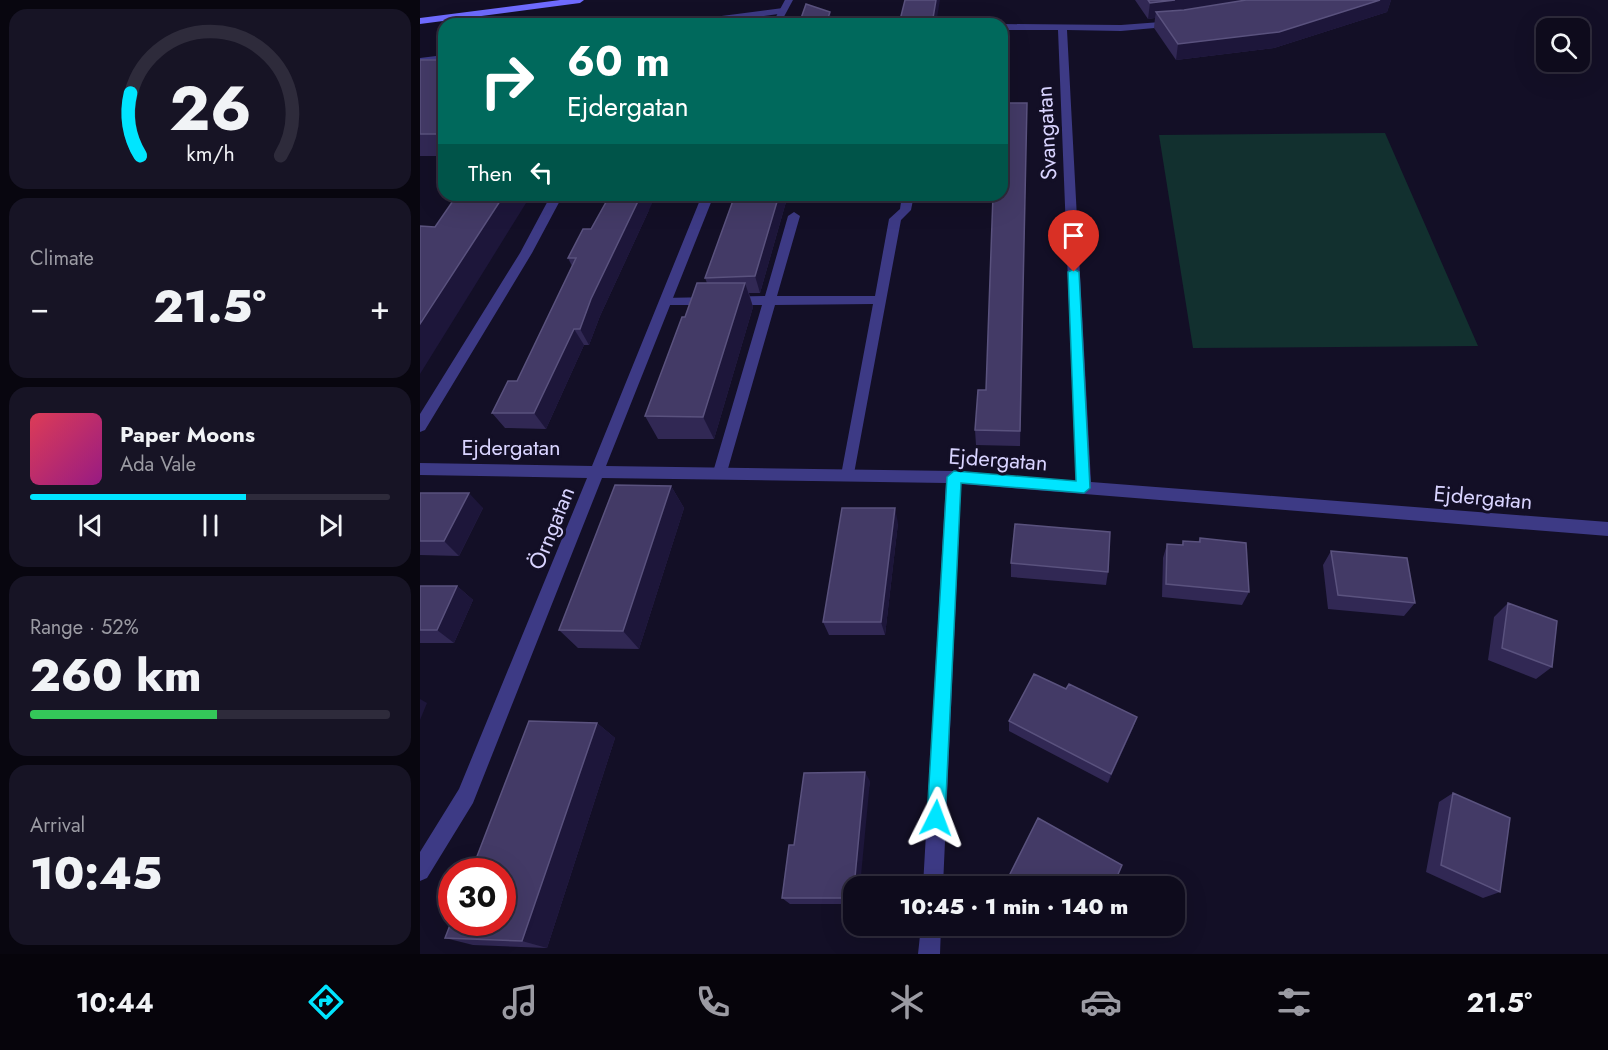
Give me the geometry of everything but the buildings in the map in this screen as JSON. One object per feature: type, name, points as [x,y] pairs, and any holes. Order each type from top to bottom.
[{"type":"street","points":[[443,18],[580,0]]},
{"type":"street","points":[[779,18],[789,0]]},
{"type":"street","points":[[730,18],[783,11]]},
{"type":"street","points":[[420,21],[438,19]]},
{"type":"street","points":[[1008,27],[1122,28],[1181,22]]},
{"type":"street","name":"Svangatan","points":[[1062,28],[1084,488]]},
{"type":"street","points":[[420,61],[438,59]]},
{"type":"street","points":[[420,426],[526,253],[554,201]]},
{"type":"street","name":"Örngatan","points":[[420,871],[466,796],[706,201]]},
{"type":"street","points":[[848,475],[896,219],[905,210],[907,201]]},
{"type":"street","points":[[720,472],[794,216]]},
{"type":"street","points":[[666,301],[880,300]]},
{"type":"street","name":"Ejdergatan","points":[[420,469],[954,477],[1608,529]]},
{"type":"street","points":[[934,876],[954,477]]},
{"type":"street","points":[[929,954],[930,936]]},
{"type":"green space","points":[[1385,133],[1478,346],[1193,348],[1159,135]]},
{"type":"route","points":[[936,818],[954,477],[1084,488],[1074,272]]}]
